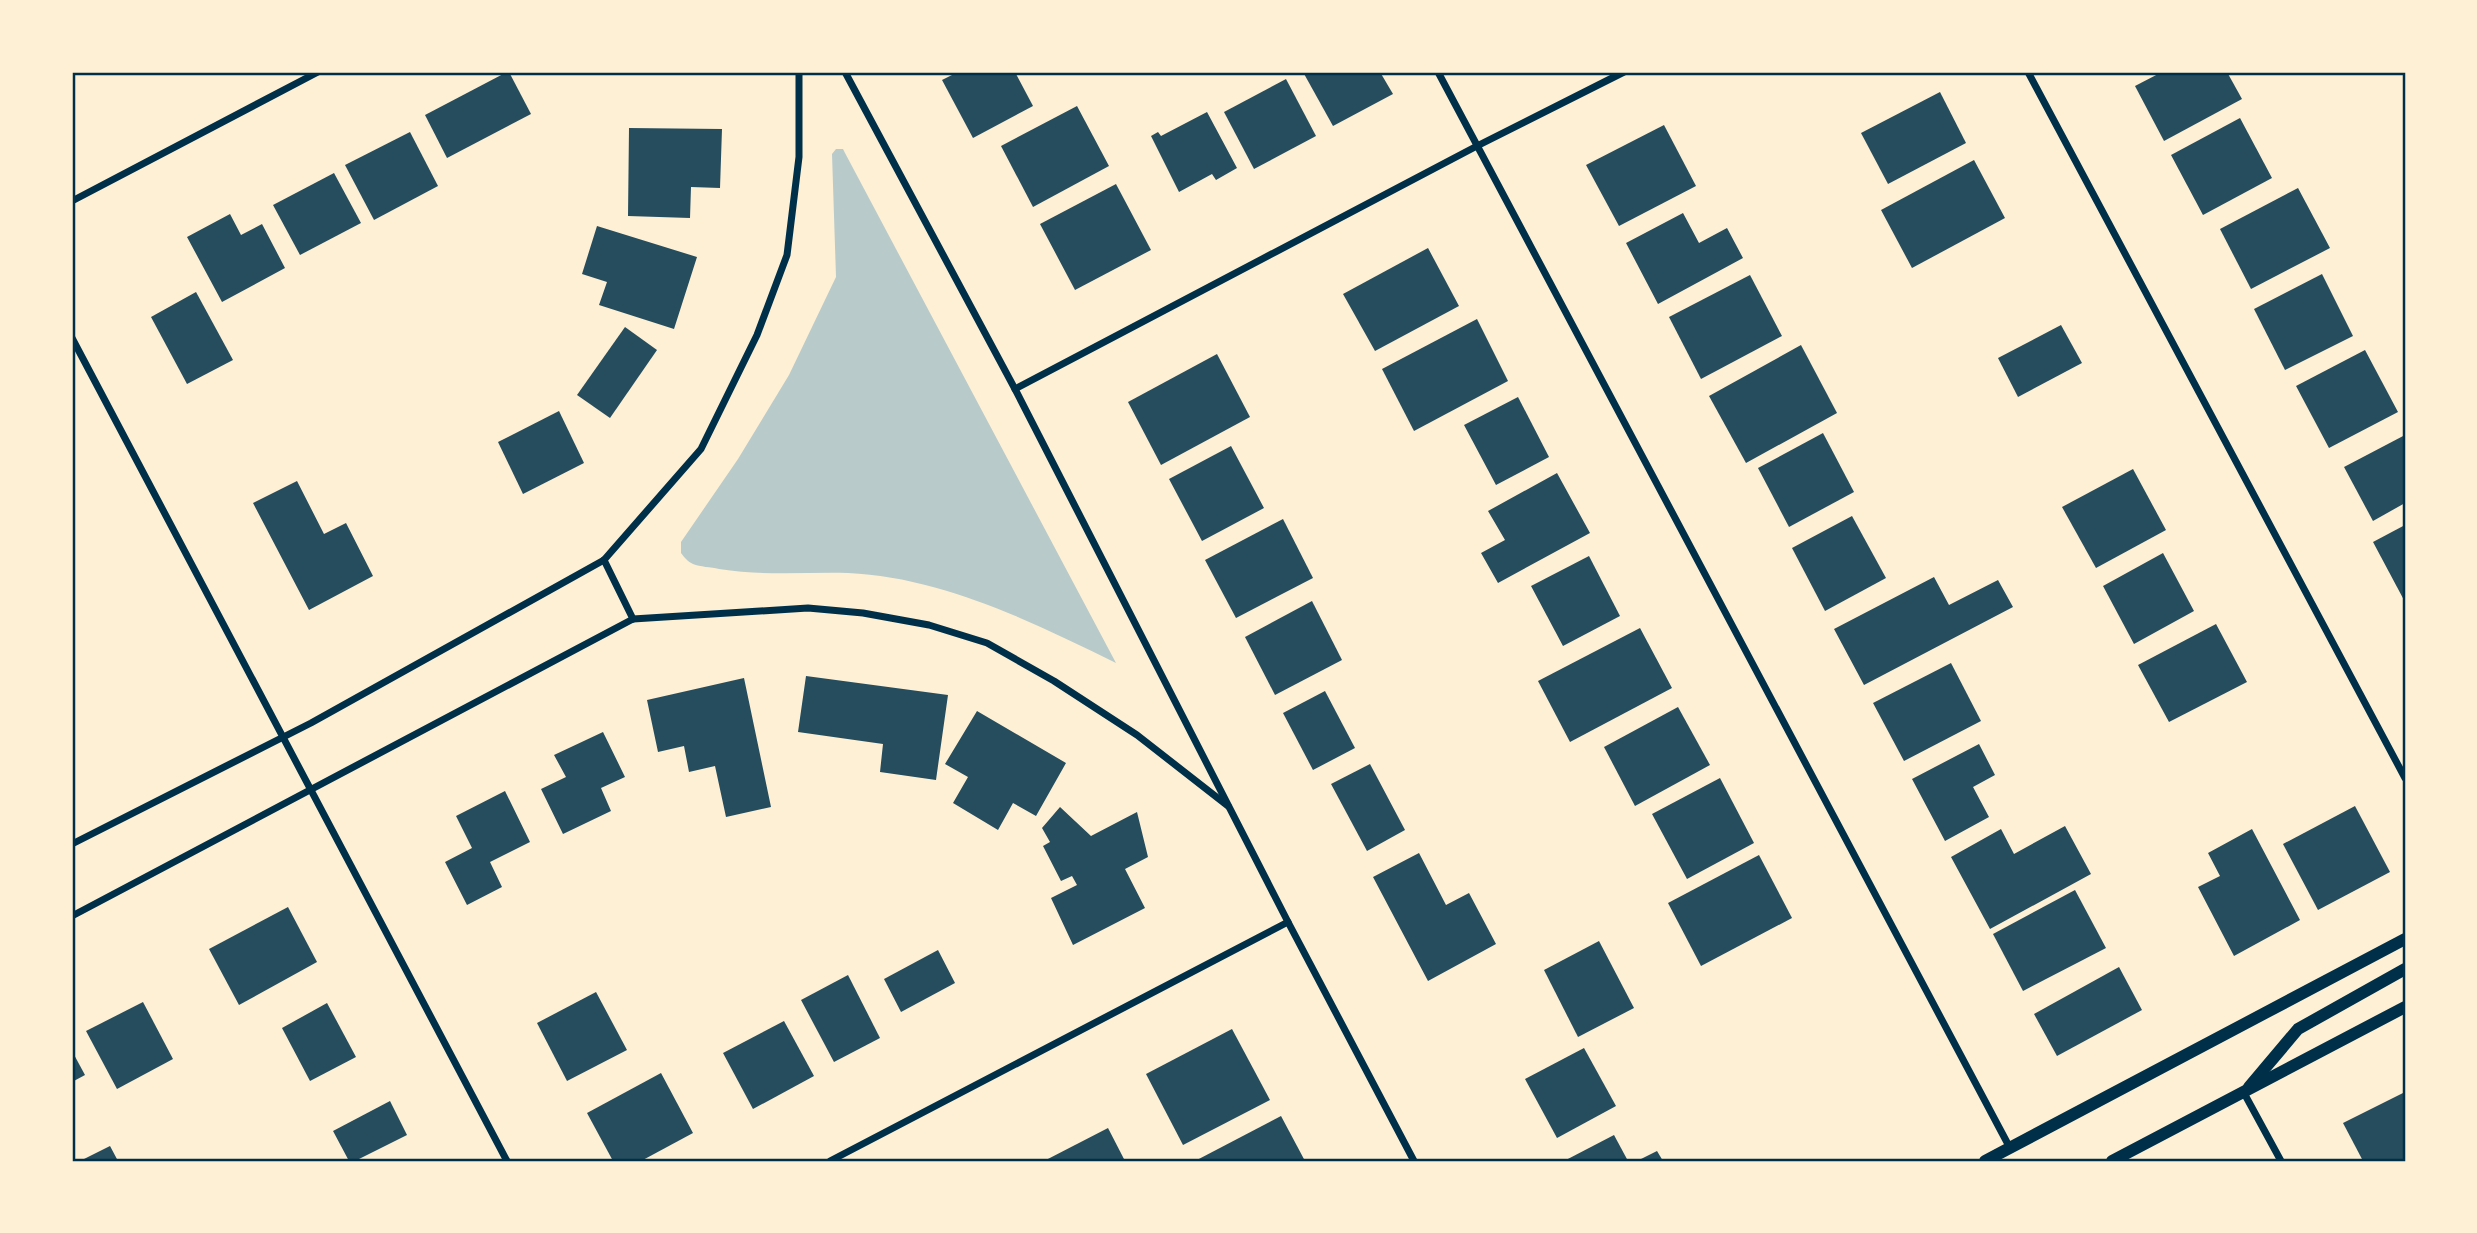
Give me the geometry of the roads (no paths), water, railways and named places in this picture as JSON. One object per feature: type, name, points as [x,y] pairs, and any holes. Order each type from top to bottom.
[{"type":"street","points":[[72,201],[318,72]]},
{"type":"street","points":[[72,844],[284,736],[604,560],[701,449],[757,335],[787,255],[799,156],[799,72]]},
{"type":"street","points":[[845,72],[1015,388],[1228,806],[1414,1161]]},
{"type":"street","points":[[1438,72],[2010,1148]]},
{"type":"street","points":[[1015,388],[1624,72]]},
{"type":"street","points":[[2028,72],[2405,778]]},
{"type":"street","points":[[72,338],[508,1161]]},
{"type":"street","points":[[604,560],[633,619]]},
{"type":"street","points":[[72,916],[633,619],[808,608],[929,625],[987,643],[1054,681],[1137,735],[1228,806]]},
{"type":"street","points":[[830,1161],[1288,922]]},
{"type":"street","points":[[1985,1161],[2405,939]]},
{"type":"street","points":[[2244,1093],[2298,1029],[2405,969]]},
{"type":"street","points":[[2112,1161],[2405,1007]]},
{"type":"street","points":[[2244,1093],[2281,1161]]}]
